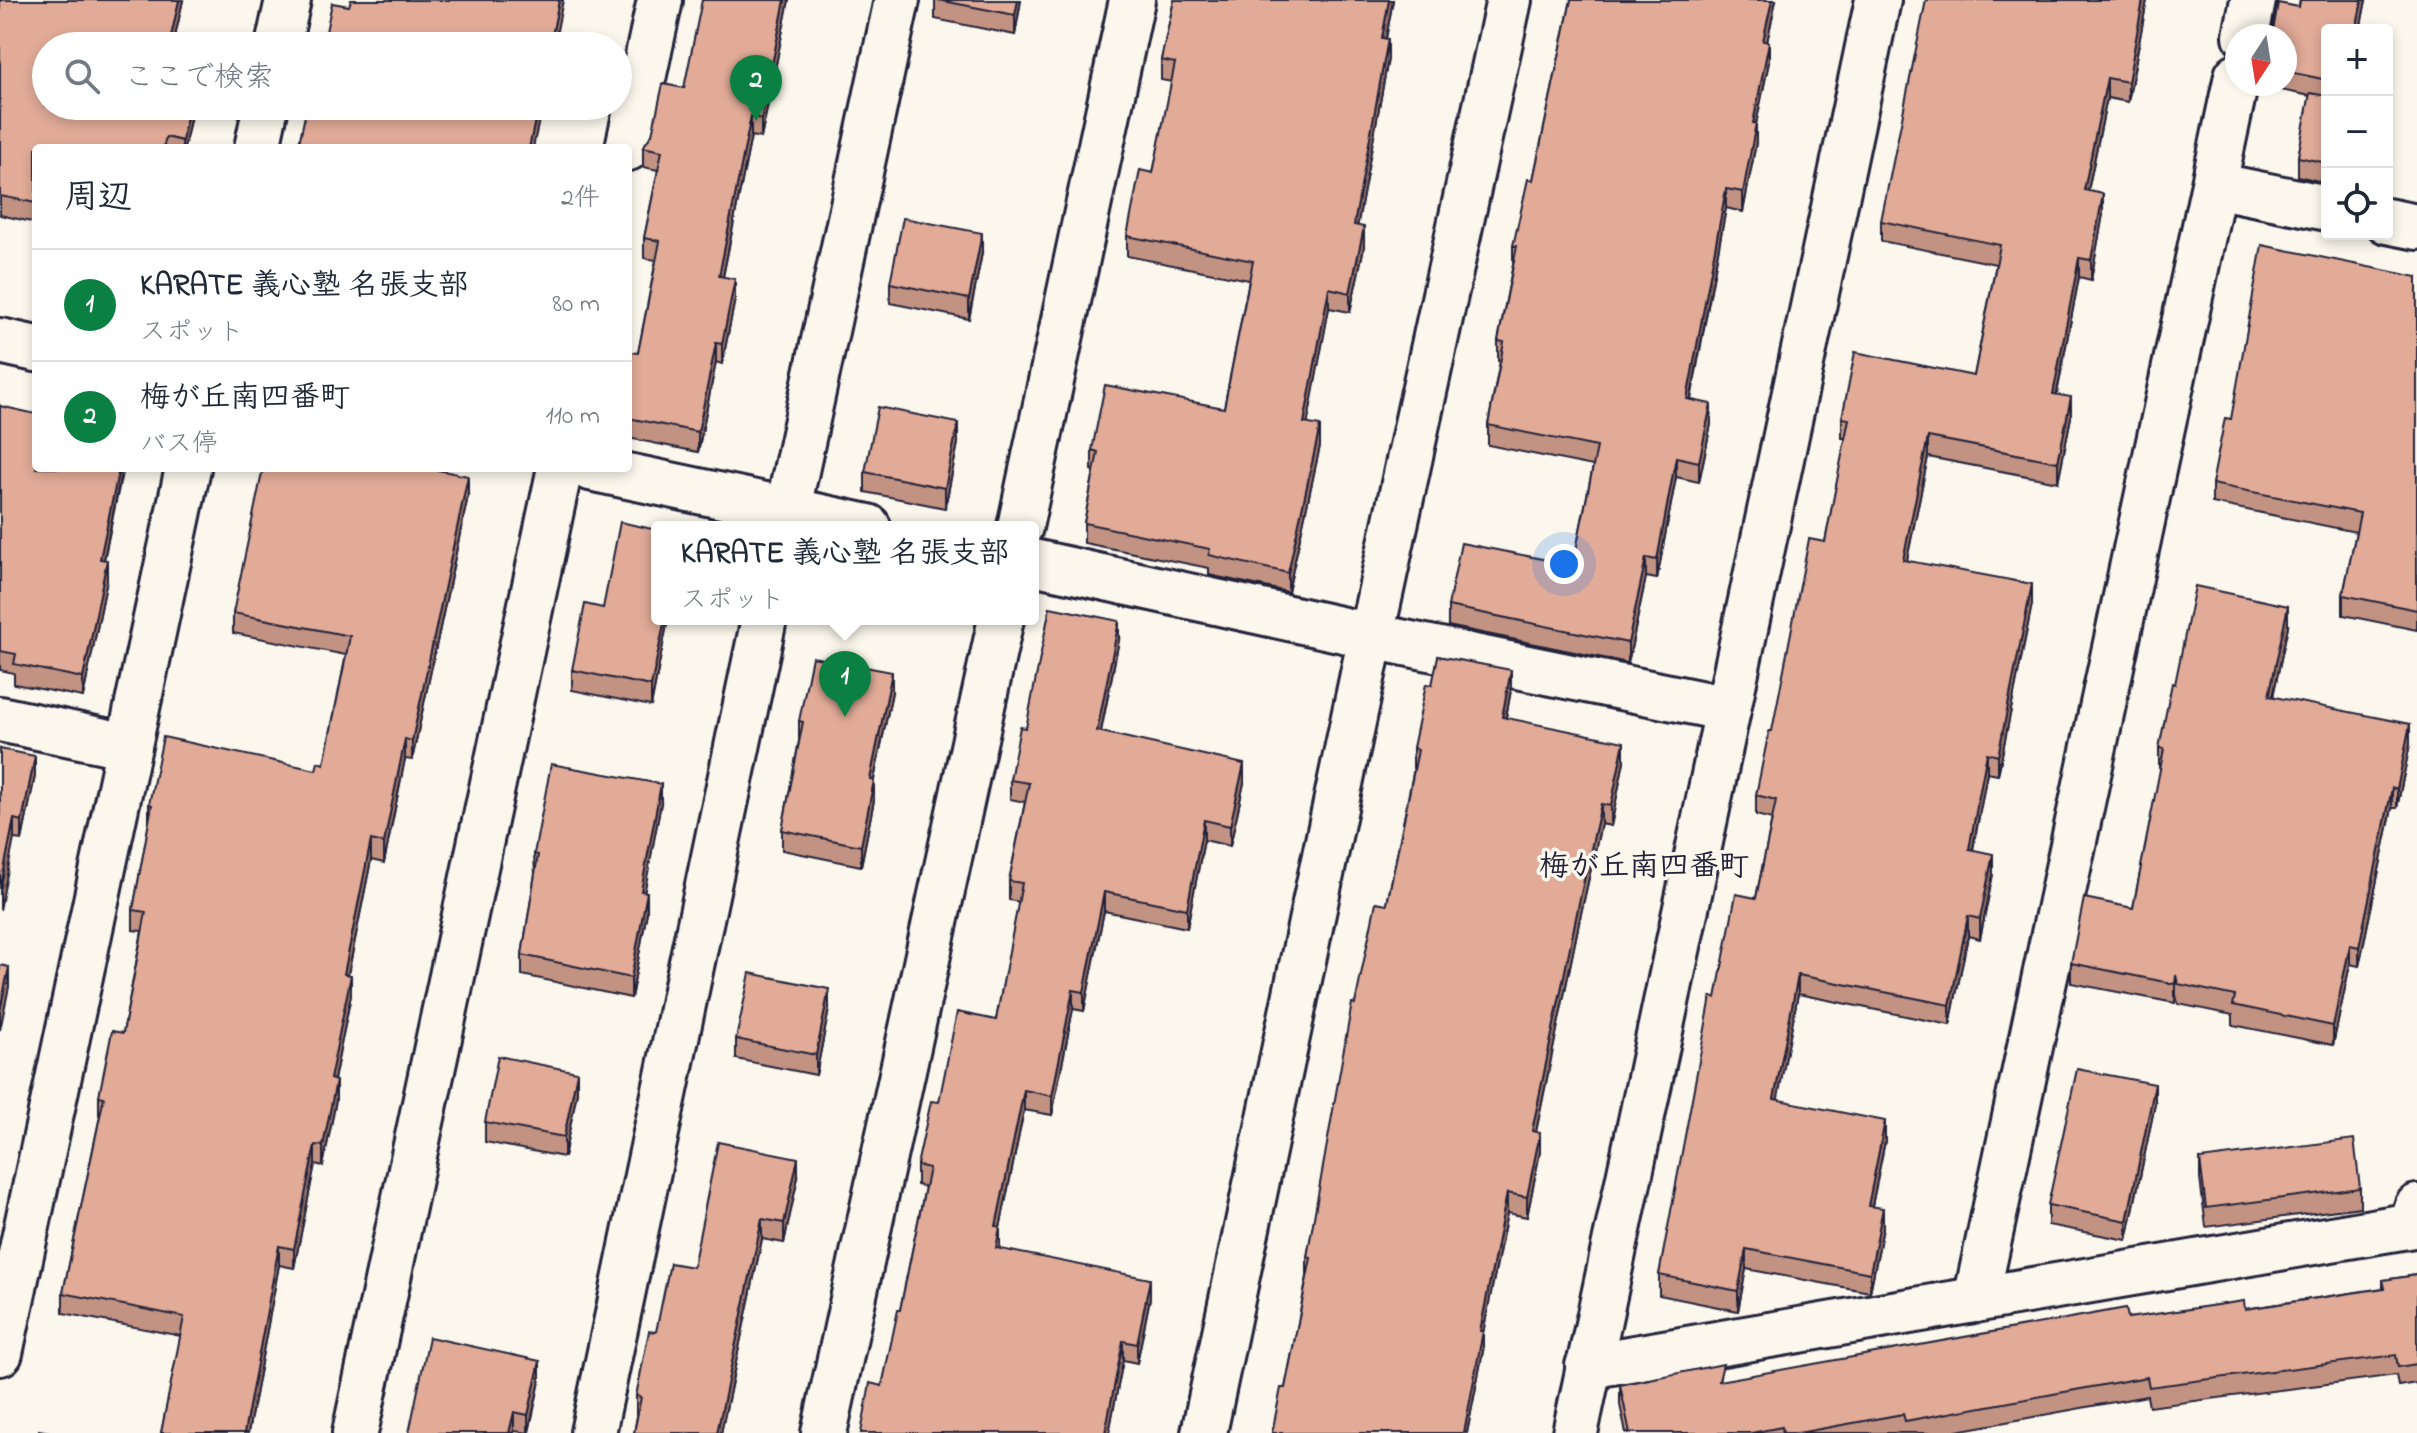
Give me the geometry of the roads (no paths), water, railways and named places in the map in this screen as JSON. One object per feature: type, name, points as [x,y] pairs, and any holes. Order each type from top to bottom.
[{"type":"street","points":[[281,32],[288,0]]},
{"type":"street","points":[[629,144],[660,0]]},
{"type":"street","points":[[786,518],[897,0]]},
{"type":"street","points":[[1021,521],[1132,0]]},
{"type":"street","points":[[1204,1433],[1371,636],[1509,0]]},
{"type":"street","points":[[1575,1433],[1878,0]]},
{"type":"street","points":[[2248,24],[2253,0]]},
{"type":"street","points":[[1976,1300],[2233,96]]},
{"type":"street","points":[[258,144],[263,120]]},
{"type":"street","points":[[2214,185],[2321,207]]},
{"type":"street","points":[[2393,222],[2417,227]]},
{"type":"street","points":[[0,341],[32,348]]},
{"type":"street","points":[[0,1353],[187,472]]},
{"type":"street","points":[[355,1433],[559,472]]},
{"type":"street","points":[[606,472],[786,518],[813,521]]},
{"type":"street","points":[[1039,563],[1371,636],[1728,709]]},
{"type":"street","points":[[593,1433],[763,625]]},
{"type":"street","points":[[824,1433],[1000,625]]},
{"type":"street","points":[[0,719],[128,746]]},
{"type":"street","points":[[1588,1366],[2413,1225],[2417,1207]]},
{"type":"place","name":"梅が丘南四番町","points":[[756,121]]},
{"type":"place","name":"KARATE 義心塾 名張支部","points":[[845,717]]},
{"type":"district","name":"梅が丘南四番町","points":[[1644,868]]}]
